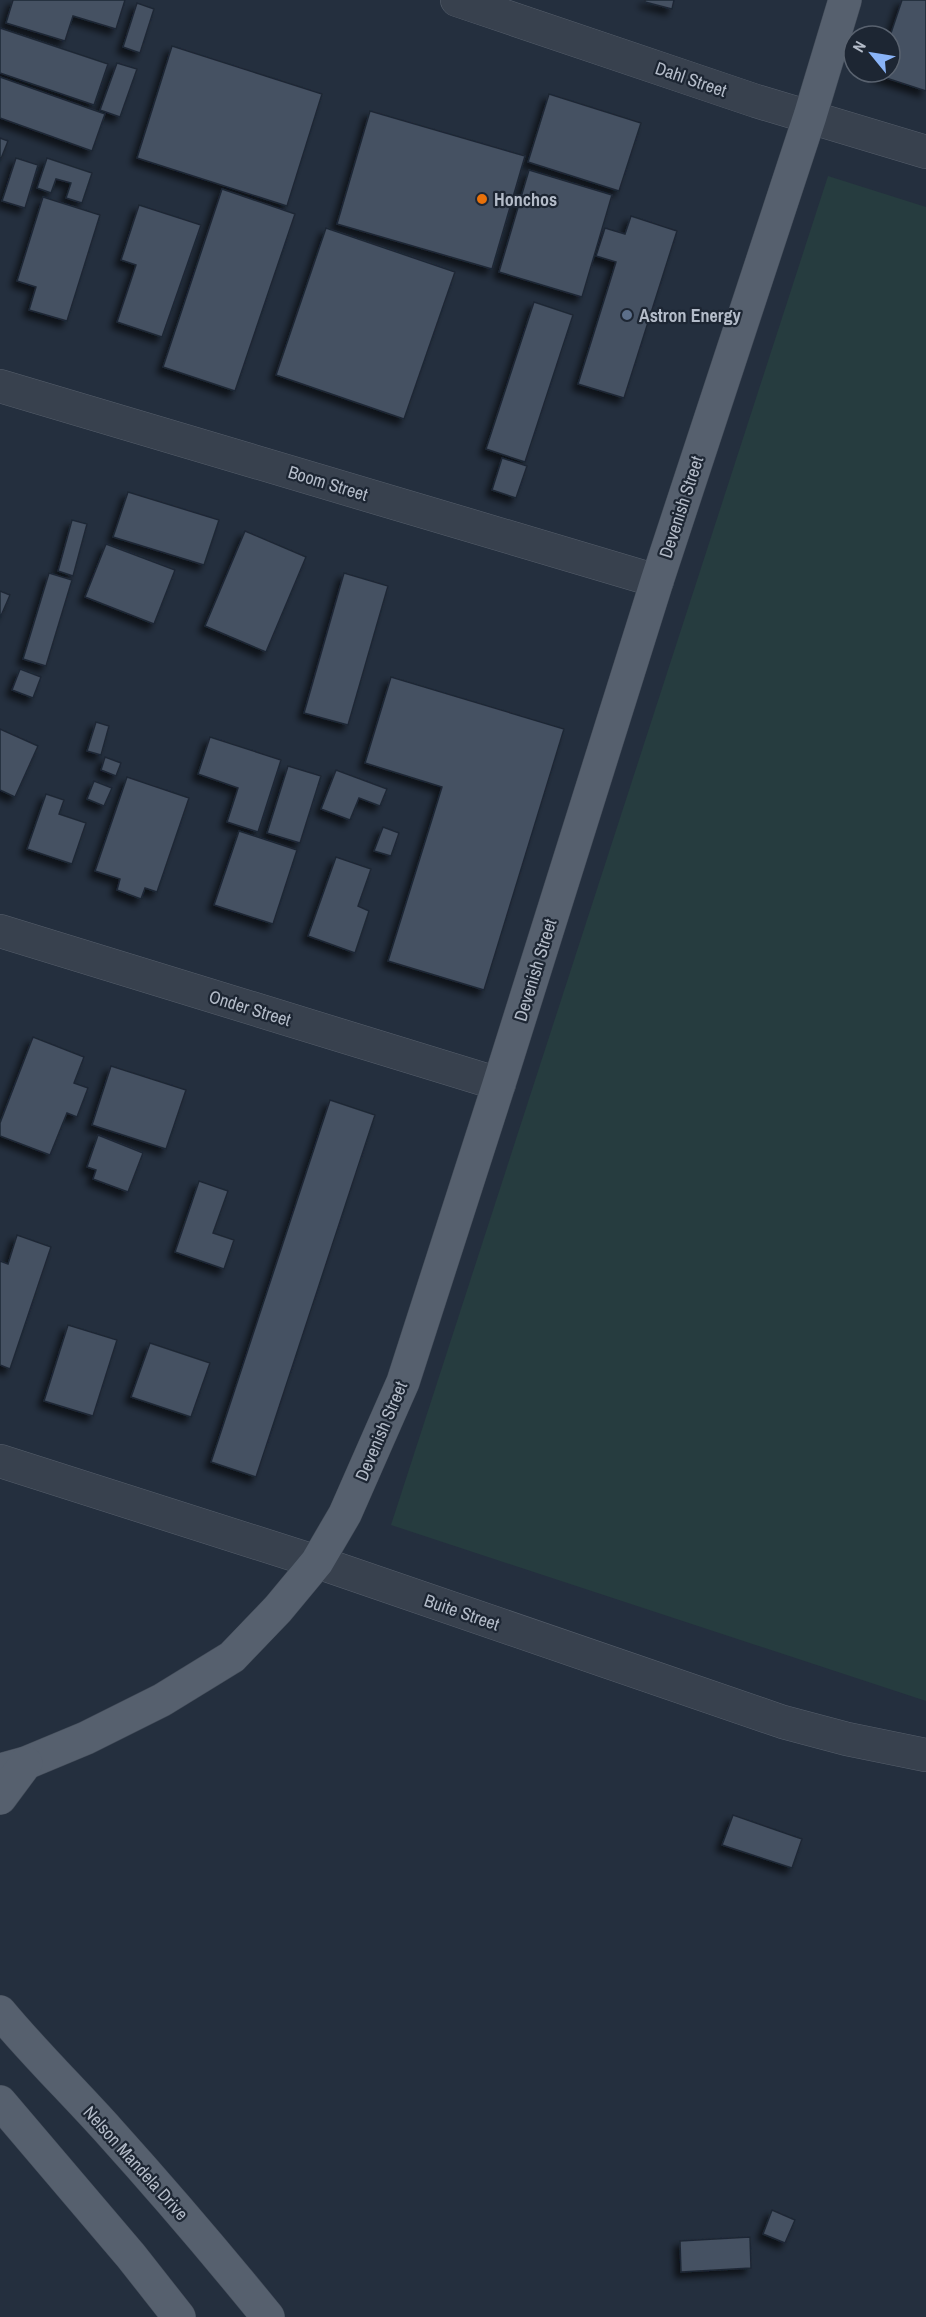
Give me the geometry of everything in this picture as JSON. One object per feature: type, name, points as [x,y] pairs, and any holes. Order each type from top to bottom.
[{"type":"main road","name":"Devenish Street","points":[[13,1766],[86,1738],[162,1700],[232,1657],[278,1609],[317,1562],[345,1514],[403,1382],[657,581],[810,116],[845,0]]},
{"type":"main road","points":[[0,1798],[13,1766]]},
{"type":"main road","name":"Nelson Mandela Drive","points":[[0,2012],[193,2226],[268,2317]]},
{"type":"main road","points":[[0,2102],[131,2256],[179,2317]]},
{"type":"street","name":"Dahl Street","points":[[457,0],[756,101],[926,152]]},
{"type":"street","name":"Boom Street","points":[[0,386],[657,581]]},
{"type":"street","name":"Onder Street","points":[[0,931],[499,1084]]},
{"type":"street","name":"Buite Street","points":[[0,1461],[317,1562],[783,1722],[847,1739],[926,1755]]},
{"type":"green space","points":[[828,176],[926,207],[926,1701],[391,1525]]},
{"type":"building","points":[[13,0],[125,0],[116,29],[73,16],[65,41],[6,23]]},
{"type":"building","points":[[645,0],[674,0],[672,9],[645,2]]},
{"type":"building","points":[[902,0],[926,0],[926,91],[902,83],[902,24],[894,24]]},
{"type":"building","points":[[137,3],[154,9],[140,53],[123,47]]},
{"type":"building","points":[[0,28],[108,64],[94,105],[0,73]]},
{"type":"building","points":[[172,46],[322,94],[287,206],[137,158]]},
{"type":"building","points":[[117,63],[137,69],[120,117],[100,110]]},
{"type":"building","points":[[0,77],[105,114],[92,151],[0,118]]},
{"type":"building","points":[[549,94],[641,123],[619,191],[528,162]]},
{"type":"building","points":[[370,111],[525,156],[492,269],[337,224]]},
{"type":"building","points":[[0,138],[8,141],[0,161]]},
{"type":"building","points":[[16,158],[38,165],[25,208],[2,201]]},
{"type":"building","points":[[47,158],[92,173],[82,203],[66,198],[71,183],[56,179],[51,193],[37,188]]},
{"type":"building","points":[[529,170],[612,195],[582,297],[499,272]]},
{"type":"building","points":[[222,189],[295,214],[235,391],[163,367]]},
{"type":"building","points":[[43,197],[100,215],[67,321],[29,310],[36,287],[17,281]]},
{"type":"building","points":[[139,205],[201,225],[162,337],[117,322],[136,265],[121,260]]},
{"type":"building","points":[[631,216],[677,231],[624,398],[578,384],[616,262],[596,256],[605,228],[625,234]]},
{"type":"building","points":[[326,228],[455,272],[404,419],[276,375]]},
{"type":"building","points":[[534,302],[573,315],[525,462],[486,449]]},
{"type":"building","points":[[502,458],[527,466],[516,498],[492,490]]},
{"type":"building","points":[[128,492],[219,520],[204,565],[113,537]]},
{"type":"building","points":[[72,520],[87,524],[73,576],[58,571]]},
{"type":"building","points":[[245,531],[306,557],[266,652],[205,626]]},
{"type":"building","points":[[106,544],[175,570],[154,624],[85,597]]},
{"type":"building","points":[[49,573],[72,580],[46,666],[23,659]]},
{"type":"building","points":[[344,573],[388,586],[348,725],[304,713]]},
{"type":"building","points":[[0,591],[10,595],[0,618]]},
{"type":"building","points":[[20,669],[41,677],[33,698],[12,690]]},
{"type":"building","points":[[391,677],[564,729],[484,990],[388,961],[442,787],[365,763]]},
{"type":"building","points":[[96,722],[109,726],[101,755],[87,751]]},
{"type":"building","points":[[0,729],[38,746],[15,797],[0,790]]},
{"type":"building","points":[[210,737],[281,760],[258,832],[227,822],[238,788],[198,774]]},
{"type":"building","points":[[105,757],[121,763],[116,776],[101,770]]},
{"type":"building","points":[[288,766],[321,776],[300,843],[267,833]]},
{"type":"building","points":[[336,770],[387,789],[380,806],[359,798],[350,820],[321,809]]},
{"type":"building","points":[[127,777],[189,798],[157,892],[145,888],[141,899],[117,890],[120,879],[95,871]]},
{"type":"building","points":[[94,781],[112,788],[104,806],[87,799]]},
{"type":"building","points":[[46,794],[64,800],[59,814],[86,823],[72,864],[27,849]]},
{"type":"building","points":[[383,827],[399,833],[391,856],[374,851]]},
{"type":"building","points":[[239,831],[297,850],[273,924],[214,905]]},
{"type":"building","points":[[336,857],[371,869],[358,906],[369,911],[355,953],[308,936]]},
{"type":"building","points":[[33,1037],[84,1057],[74,1083],[88,1088],[77,1117],[67,1113],[50,1155],[0,1136],[0,1123]]},
{"type":"building","points":[[111,1066],[186,1090],[166,1149],[92,1125]]},
{"type":"building","points":[[330,1100],[375,1115],[256,1477],[211,1462]]},
{"type":"building","points":[[98,1135],[143,1153],[128,1192],[93,1179],[96,1170],[87,1167]]},
{"type":"building","points":[[199,1181],[228,1191],[213,1233],[234,1240],[224,1269],[175,1252]]},
{"type":"building","points":[[17,1235],[51,1247],[10,1369],[0,1365],[0,1261],[8,1264]]},
{"type":"building","points":[[68,1325],[117,1340],[93,1416],[44,1401]]},
{"type":"building","points":[[150,1343],[210,1363],[191,1417],[131,1397]]},
{"type":"building","points":[[733,1815],[802,1839],[792,1868],[722,1845]]},
{"type":"building","points":[[772,2210],[795,2220],[785,2243],[763,2234]]},
{"type":"building","points":[[750,2237],[751,2268],[681,2272],[680,2241]]},
{"type":"place","name":"Honchos","points":[[482,199]]},
{"type":"place","name":"Astron Energy","points":[[627,315]]}]
